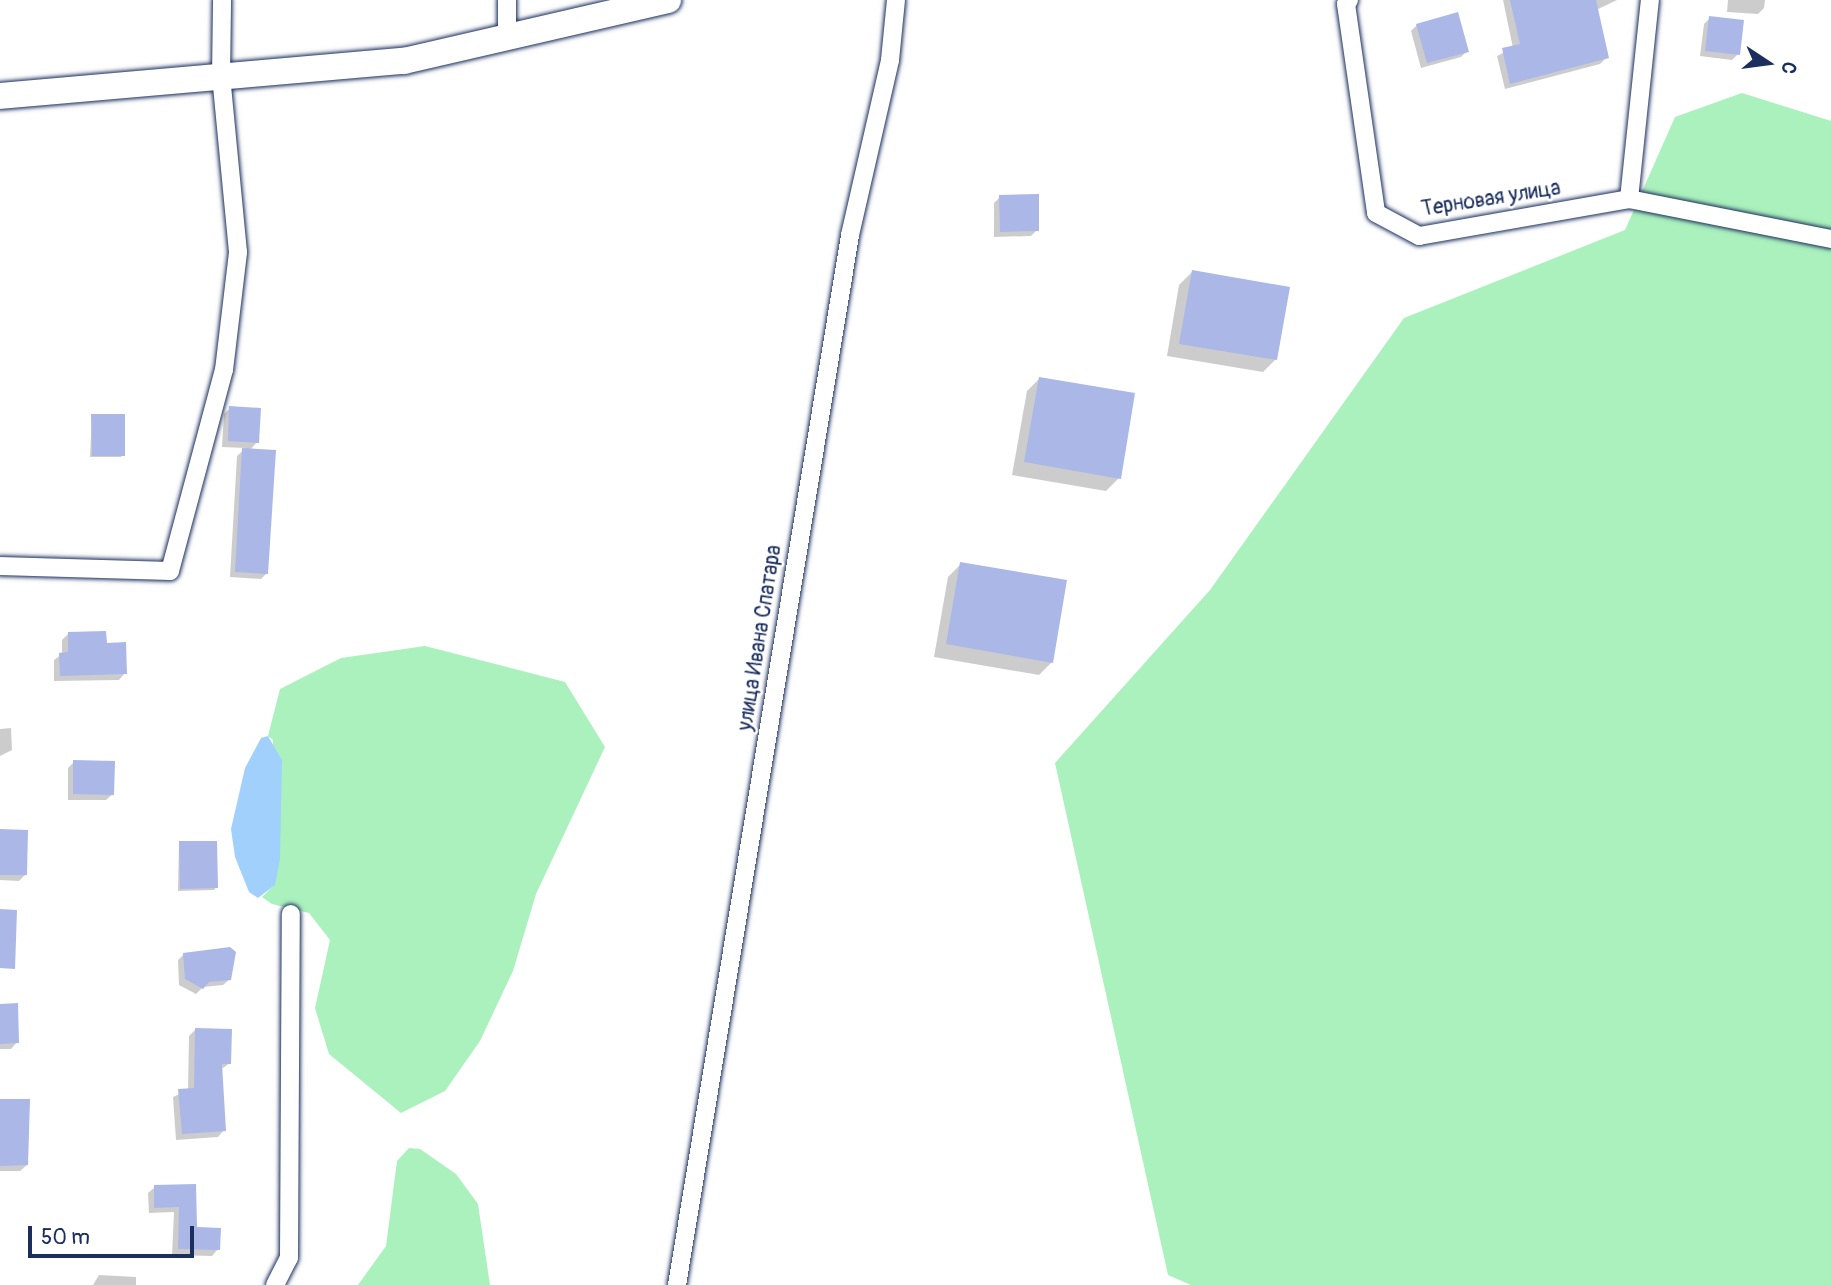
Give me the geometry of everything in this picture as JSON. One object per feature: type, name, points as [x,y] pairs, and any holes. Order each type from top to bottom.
[{"type":"main road","points":[[0,96],[404,61],[668,0]]},
{"type":"street","points":[[0,566],[170,571],[224,370],[238,252],[221,76],[222,0]]},
{"type":"street","points":[[507,0],[507,38]]},
{"type":"street","name":"улица Ивана Спатара","points":[[677,1285],[850,235],[890,60],[897,0]]},
{"type":"street","name":"Терновая улица","points":[[1349,0],[1346,4],[1376,213],[1419,236],[1629,199],[1831,239]]},
{"type":"street","points":[[1629,199],[1650,0]]},
{"type":"street","points":[[275,1285],[289,1258],[291,914]]},
{"type":"green space","points":[[1742,93],[1831,121],[1831,1285],[1191,1285],[1168,1275],[1055,763],[1210,590],[1404,318],[1625,230],[1675,117]]},
{"type":"green space","points":[[425,646],[565,682],[605,747],[536,894],[513,971],[480,1041],[445,1091],[401,1113],[329,1054],[315,1008],[330,940],[309,913],[272,904],[262,897],[275,884],[273,740],[268,736],[280,689],[341,658]]},
{"type":"green space","points":[[409,1148],[420,1149],[456,1174],[478,1204],[490,1285],[358,1285],[386,1246],[397,1161]]},
{"type":"water","points":[[268,736],[282,760],[280,859],[275,885],[258,898],[249,892],[235,857],[231,829],[245,768],[261,738]]},
{"type":"building","points":[[1510,0],[1596,0],[1609,58],[1510,84],[1502,48],[1520,44]]},
{"type":"building","points":[[1458,12],[1469,52],[1427,63],[1416,24]]},
{"type":"building","points":[[1709,16],[1744,20],[1740,55],[1705,51]]},
{"type":"building","points":[[1039,194],[1039,231],[1000,232],[999,195]]},
{"type":"building","points":[[1192,270],[1290,287],[1277,360],[1179,344]]},
{"type":"building","points":[[1039,377],[1135,393],[1121,479],[1024,462]]},
{"type":"building","points":[[229,406],[261,408],[259,443],[228,441]]},
{"type":"building","points":[[91,414],[125,414],[125,456],[92,456]]},
{"type":"building","points":[[242,448],[276,450],[268,574],[235,572]]},
{"type":"building","points":[[960,562],[1067,580],[1053,663],[946,644]]},
{"type":"building","points":[[106,631],[107,643],[126,642],[127,674],[60,676],[59,653],[68,652],[68,632]]},
{"type":"building","points":[[73,760],[115,761],[114,795],[73,794]]},
{"type":"building","points":[[0,829],[28,830],[27,875],[0,875]]},
{"type":"building","points":[[179,841],[217,841],[218,888],[180,889]]},
{"type":"building","points":[[0,909],[17,910],[15,969],[0,968]]},
{"type":"building","points":[[230,947],[236,952],[231,980],[209,982],[203,989],[185,979],[183,953]]},
{"type":"building","points":[[18,1003],[19,1043],[0,1044],[0,1004]]},
{"type":"building","points":[[195,1028],[232,1029],[231,1064],[222,1064],[226,1131],[182,1134],[178,1089],[194,1088]]},
{"type":"building","points":[[0,1099],[30,1099],[28,1165],[0,1166]]},
{"type":"building","points":[[196,1184],[197,1227],[221,1228],[220,1250],[178,1249],[179,1207],[154,1208],[154,1185]]}]
